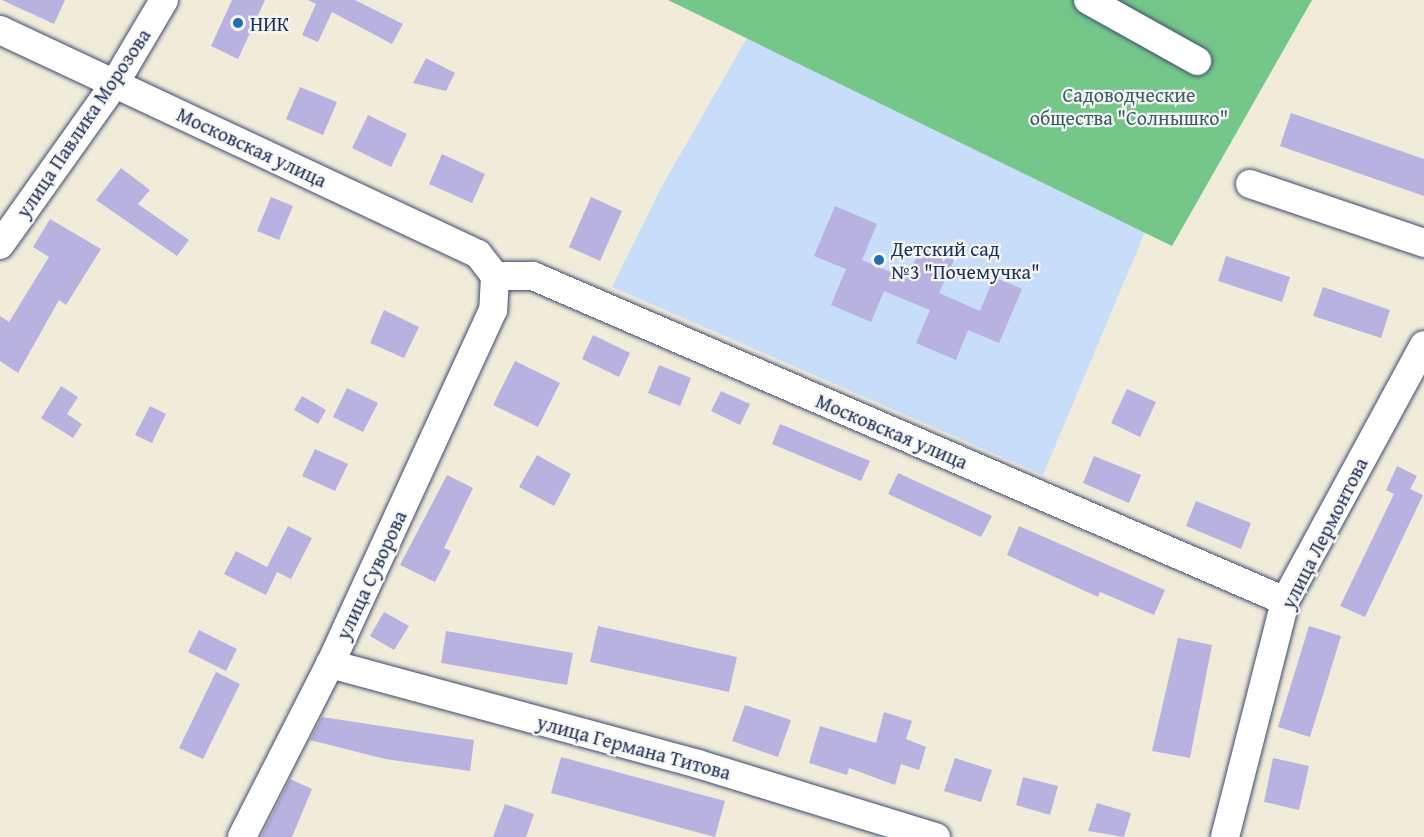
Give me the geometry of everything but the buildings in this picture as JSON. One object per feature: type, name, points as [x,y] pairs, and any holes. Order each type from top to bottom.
[{"type":"street","name":"улица Павлика Морозова","points":[[0,245],[115,83],[164,0]]},
{"type":"street","points":[[1088,0],[1197,61]]},
{"type":"street","name":"Московская улица","points":[[0,30],[478,254],[495,276],[533,276],[1285,601]]},
{"type":"street","points":[[1250,184],[1424,243]]},
{"type":"street","name":"улица Суворова","points":[[243,837],[330,664],[493,310],[495,276]]},
{"type":"street","name":"улица Лермонтова","points":[[1225,837],[1285,601],[1424,345]]},
{"type":"street","name":"улица Германа Титова","points":[[330,664],[698,764],[936,837]]},
{"type":"shaded area","name":"Детский сад №3 \"Почемучка\"","points":[[747,38],[1145,232],[1043,475],[612,287],[662,186]]},
{"type":"green space","name":"Садоводческие общества \"Солнышко\"","points":[[668,0],[1312,0],[1172,246]]},
{"type":"place","name":"НИК","points":[[238,23]]},
{"type":"place","name":"Детский сад №3 \"Почемучка\"","points":[[879,260]]}]
